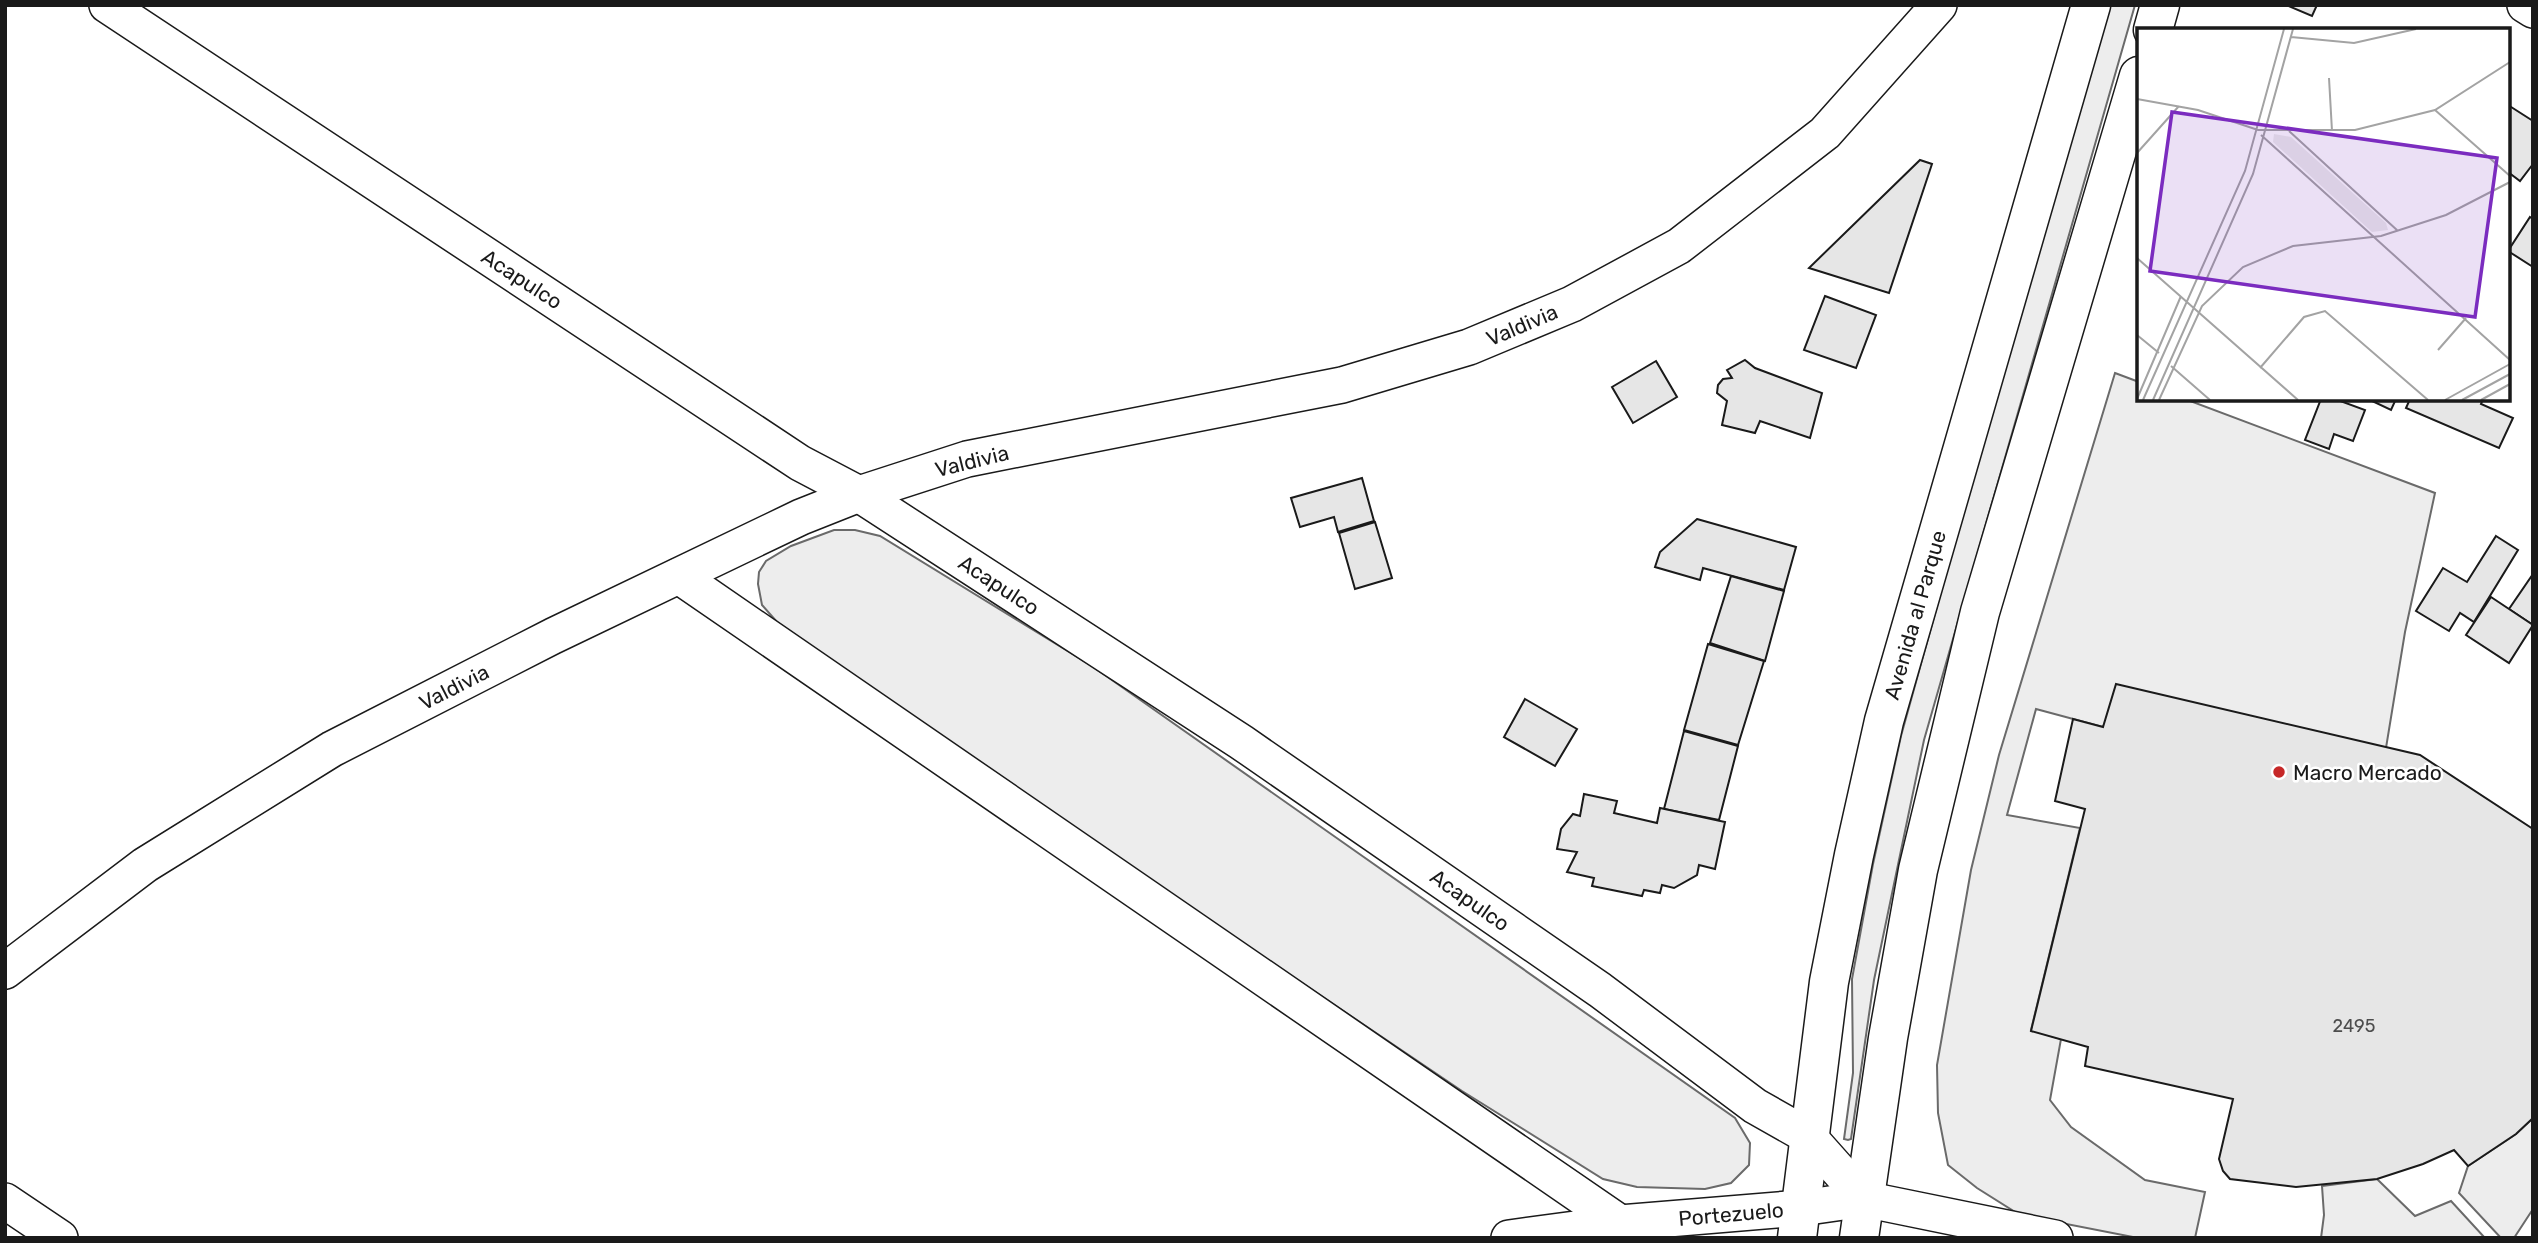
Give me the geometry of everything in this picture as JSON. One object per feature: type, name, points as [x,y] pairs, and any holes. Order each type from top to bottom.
[{"type":"main road","name":"Avenida al Parque","points":[[1859,1238],[1823,1213],[1808,1136],[1829,982],[1884,721],[2091,5]]},
{"type":"main road","points":[[2154,28],[2160,5]]},
{"type":"main road","name":"Avenida al Parque","points":[[1823,1213],[1888,1038],[1918,870],[1974,639],[2137,83]]},
{"type":"street","name":"Acapulco","points":[[107,5],[800,463],[859,494],[1241,742],[1600,990],[1755,1106],[1808,1136],[1823,1213]]},
{"type":"street","name":"Valdivia","points":[[5,971],[145,865],[332,749],[553,636],[801,517],[859,494],[967,459],[1342,384],[1469,347],[1572,304],[1679,246],[1825,133],[1939,5]]},
{"type":"street","points":[[2525,5],[2533,10]]},
{"type":"street","points":[[679,576],[1620,1223]]},
{"type":"street","points":[[5,1201],[60,1238]]},
{"type":"street","name":"Portezuelo","points":[[1509,1238],[1620,1223],[1823,1213],[2055,1238]]},
{"type":"shaded area","points":[[2110,5],[2135,5],[1924,740],[1874,980],[1851,1139],[1848,1140],[1844,1139],[1853,1073],[1852,979],[1873,864],[1901,736],[2001,375]]},
{"type":"shaded area","points":[[2115,373],[2137,381],[2137,401],[2190,401],[2435,493],[2405,632],[2386,748],[2103,727],[2036,709],[2007,815],[2080,828],[2031,1030],[2061,1039],[2050,1100],[2071,1127],[2145,1180],[2205,1192],[2195,1238],[2138,1238],[2020,1215],[1977,1188],[1948,1165],[1938,1113],[1937,1065],[1971,870],[1999,755]]},
{"type":"shaded area","points":[[834,530],[855,530],[880,536],[1092,666],[1735,1118],[1750,1143],[1749,1165],[1731,1183],[1705,1189],[1637,1187],[1603,1179],[1462,1091],[1041,807],[777,622],[762,605],[759,572],[766,561],[791,546]]},
{"type":"shaded area","points":[[2533,1118],[2533,1209],[2514,1238],[2501,1238],[2459,1193],[2468,1166],[2516,1134]]},
{"type":"shaded area","points":[[2377,1179],[2415,1216],[2451,1201],[2485,1238],[2321,1238],[2324,1215],[2322,1186]]},
{"type":"building","points":[[2286,5],[2317,5],[2312,16]]},
{"type":"building","points":[[2510,106],[2533,121],[2533,164],[2520,181],[2510,174]]},
{"type":"building","points":[[1920,160],[1932,164],[1889,293],[1809,268]]},
{"type":"building","points":[[2530,217],[2533,219],[2533,267],[2510,252],[2510,248]]},
{"type":"building","points":[[1825,296],[1876,315],[1856,368],[1804,350]]},
{"type":"building","points":[[1745,360],[1755,368],[1822,393],[1810,438],[1760,421],[1755,433],[1722,425],[1727,401],[1717,393],[1718,385],[1723,379],[1732,378],[1727,370]]},
{"type":"building","points":[[1656,361],[1677,397],[1633,423],[1612,387]]},
{"type":"building","points":[[2320,401],[2340,401],[2365,410],[2353,441],[2334,434],[2329,449],[2305,440]]},
{"type":"building","points":[[2372,401],[2395,401],[2391,410]]},
{"type":"building","points":[[2409,401],[2482,401],[2481,404],[2513,418],[2499,448],[2406,408]]},
{"type":"building","points":[[1362,478],[1374,521],[1338,532],[1334,517],[1300,527],[1291,498]]},
{"type":"building","points":[[1697,519],[1796,547],[1784,590],[1703,568],[1700,580],[1655,567],[1660,552]]},
{"type":"building","points":[[1375,522],[1392,578],[1355,589],[1339,533]]},
{"type":"building","points":[[2496,536],[2518,550],[2474,622],[2460,613],[2449,631],[2416,611],[2443,568],[2467,582]]},
{"type":"building","points":[[2533,574],[2533,625],[2509,609]]},
{"type":"building","points":[[1731,576],[1784,591],[1765,661],[1710,643]]},
{"type":"building","points":[[2491,597],[2533,625],[2509,663],[2466,635]]},
{"type":"building","points":[[1708,644],[1764,661],[1738,745],[1684,730]]},
{"type":"building","points":[[2116,684],[2420,755],[2533,829],[2533,1118],[2516,1134],[2468,1166],[2454,1150],[2423,1164],[2377,1179],[2296,1187],[2230,1179],[2223,1171],[2219,1159],[2233,1099],[2085,1066],[2088,1047],[2031,1031],[2085,809],[2055,801],[2073,719],[2103,727]]},
{"type":"building","points":[[1525,699],[1577,729],[1555,766],[1504,737]]},
{"type":"building","points":[[1684,731],[1738,746],[1719,820],[1664,809]]},
{"type":"building","points":[[1584,794],[1617,801],[1614,813],[1657,823],[1660,808],[1725,822],[1715,869],[1699,865],[1697,875],[1674,888],[1662,885],[1660,893],[1644,890],[1642,896],[1592,886],[1594,878],[1567,872],[1577,852],[1557,849],[1561,829],[1573,814],[1580,816]]},
{"type":"place","name":"Macro Mercado","points":[[2279,772]]}]
